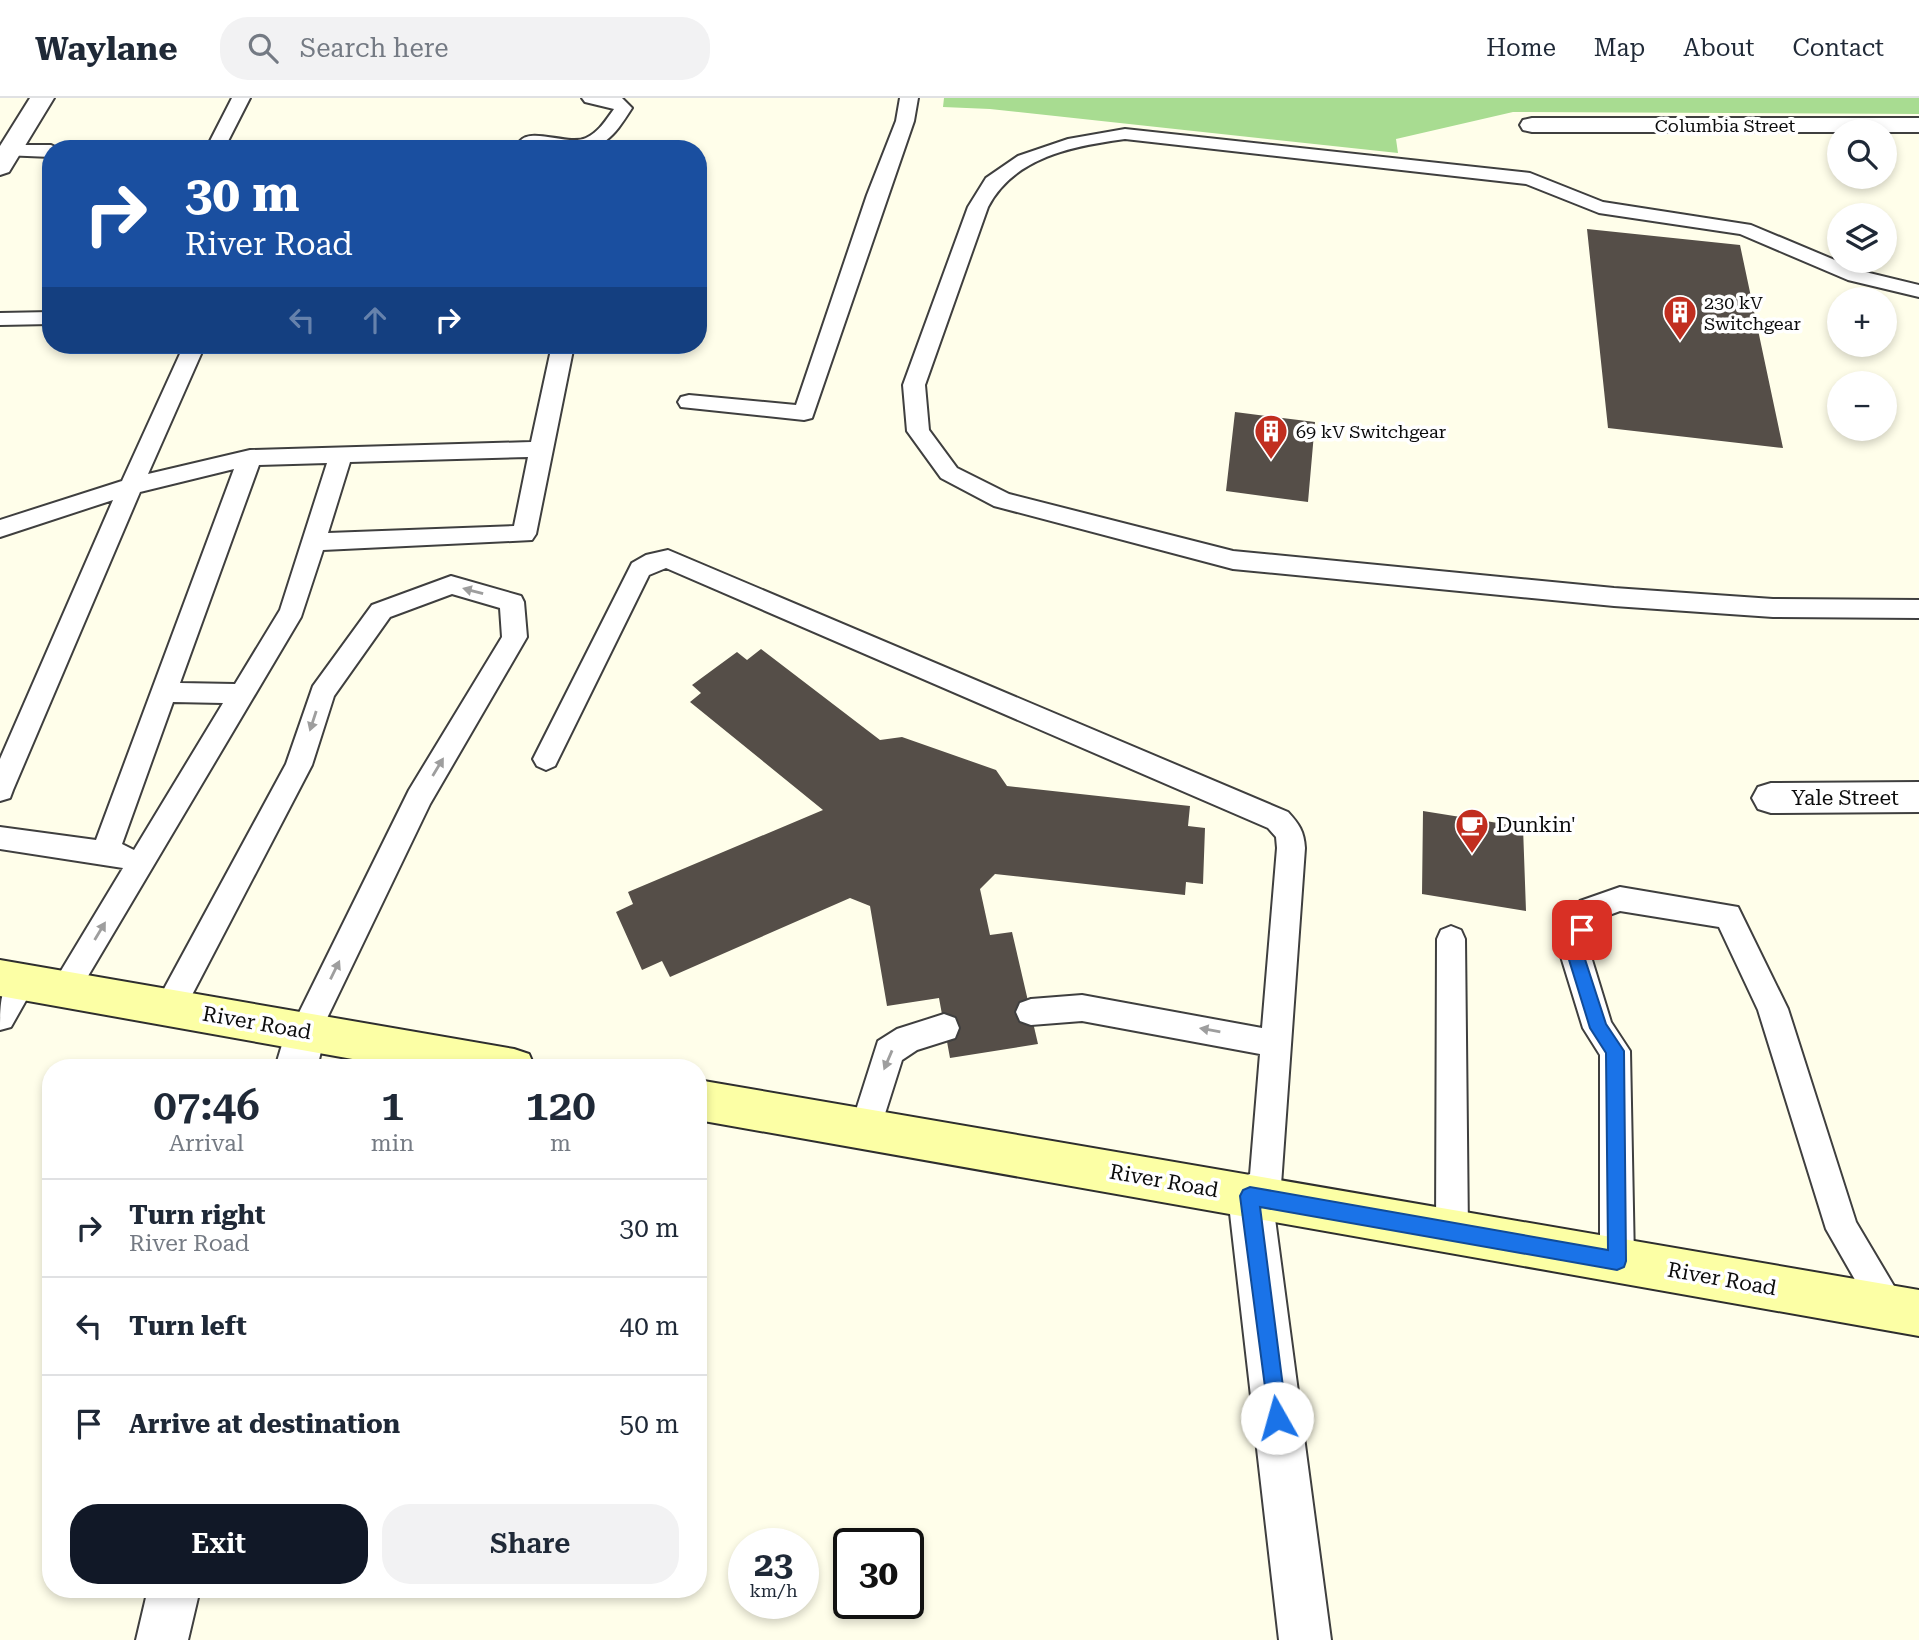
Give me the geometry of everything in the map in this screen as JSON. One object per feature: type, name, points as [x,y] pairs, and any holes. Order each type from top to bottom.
[{"type":"main road","name":"River Road","points":[[11,979],[170,1007],[301,1049],[413,1059]]},
{"type":"main road","name":"River Road","points":[[707,1102],[1904,1311]]},
{"type":"street","points":[[5,159],[42,98]]},
{"type":"street","name":"Columbia Street","points":[[1532,125],[1919,125]]},
{"type":"street","name":"Yale Street","points":[[1771,798],[1919,797]]},
{"type":"street","points":[[1257,1198],[1305,1640]]},
{"type":"street","points":[[162,1640],[172,1598]]},
{"type":"lane","points":[[220,140],[241,98]]},
{"type":"lane","points":[[591,98],[617,102],[623,108],[610,132],[595,140]]},
{"type":"lane","points":[[689,402],[804,413],[877,195],[905,121],[909,98]]},
{"type":"lane","points":[[1919,291],[1855,276],[1744,229],[1598,207],[1530,179],[1125,134],[1087,139],[1028,159],[994,181],[978,207],[914,386],[918,432],[949,473],[1002,500],[1233,560],[1614,597],[1773,608],[1919,609]]},
{"type":"lane","points":[[5,159],[42,152]]},
{"type":"lane","points":[[0,319],[42,318]]},
{"type":"lane","points":[[0,790],[190,354]]},
{"type":"lane","points":[[314,542],[524,534],[562,354]]},
{"type":"lane","points":[[0,529],[131,486],[250,458],[541,449]]},
{"type":"lane","points":[[65,989],[292,611],[341,455]]},
{"type":"lane","points":[[106,853],[250,458]]},
{"type":"lane","points":[[546,759],[640,569],[654,561],[668,559],[1278,820],[1290,833],[1291,848],[1276,1045],[1257,1198]]},
{"type":"lane","points":[[170,1007],[299,765],[322,693],[381,611],[451,585],[512,601],[515,637],[419,798],[301,1049]]},
{"type":"lane","points":[[164,692],[243,694]]},
{"type":"lane","points":[[0,838],[144,859]]},
{"type":"lane","points":[[1617,1261],[1615,1051],[1598,1028],[1574,950],[1590,910],[1620,899],[1728,916],[1773,1009],[1842,1229],[1904,1311]]},
{"type":"lane","points":[[1451,939],[1452,1232]]},
{"type":"lane","points":[[0,1017],[11,979]]},
{"type":"lane","points":[[1031,1012],[1082,1008],[1239,1035],[1276,1045]]},
{"type":"lane","points":[[866,1129],[889,1051],[908,1039],[944,1028]]},
{"type":"green space","points":[[944,98],[1919,98],[1919,114],[1513,112],[1396,139],[1398,153],[990,109],[943,107]]},
{"type":"building","name":"230 kV Switchgear","points":[[1587,229],[1740,245],[1783,448],[1608,428]]},
{"type":"building","name":"69 kV Switchgear","points":[[1235,412],[1315,422],[1308,502],[1226,491]]},
{"type":"building","points":[[761,649],[880,740],[902,737],[996,770],[1007,786],[1190,806],[1188,826],[1205,828],[1203,884],[1186,882],[1185,895],[995,874],[980,889],[990,935],[1012,932],[1038,1044],[950,1058],[939,998],[887,1006],[870,906],[850,898],[670,977],[662,961],[642,970],[616,912],[633,904],[628,892],[823,810],[690,702],[701,693],[692,685],[737,652],[747,660]]},
{"type":"building","points":[[1423,811],[1523,827],[1526,911],[1422,894]]},
{"type":"place","name":"230 kV Switchgear","points":[[1680,342]]},
{"type":"place","name":"69 kV Switchgear","points":[[1271,461]]},
{"type":"place","name":"Dunkin'","points":[[1472,855]]},
{"type":"route","points":[[1277,1418],[1250,1196],[1617,1261],[1615,1051],[1598,1028],[1574,950],[1582,930]]}]
